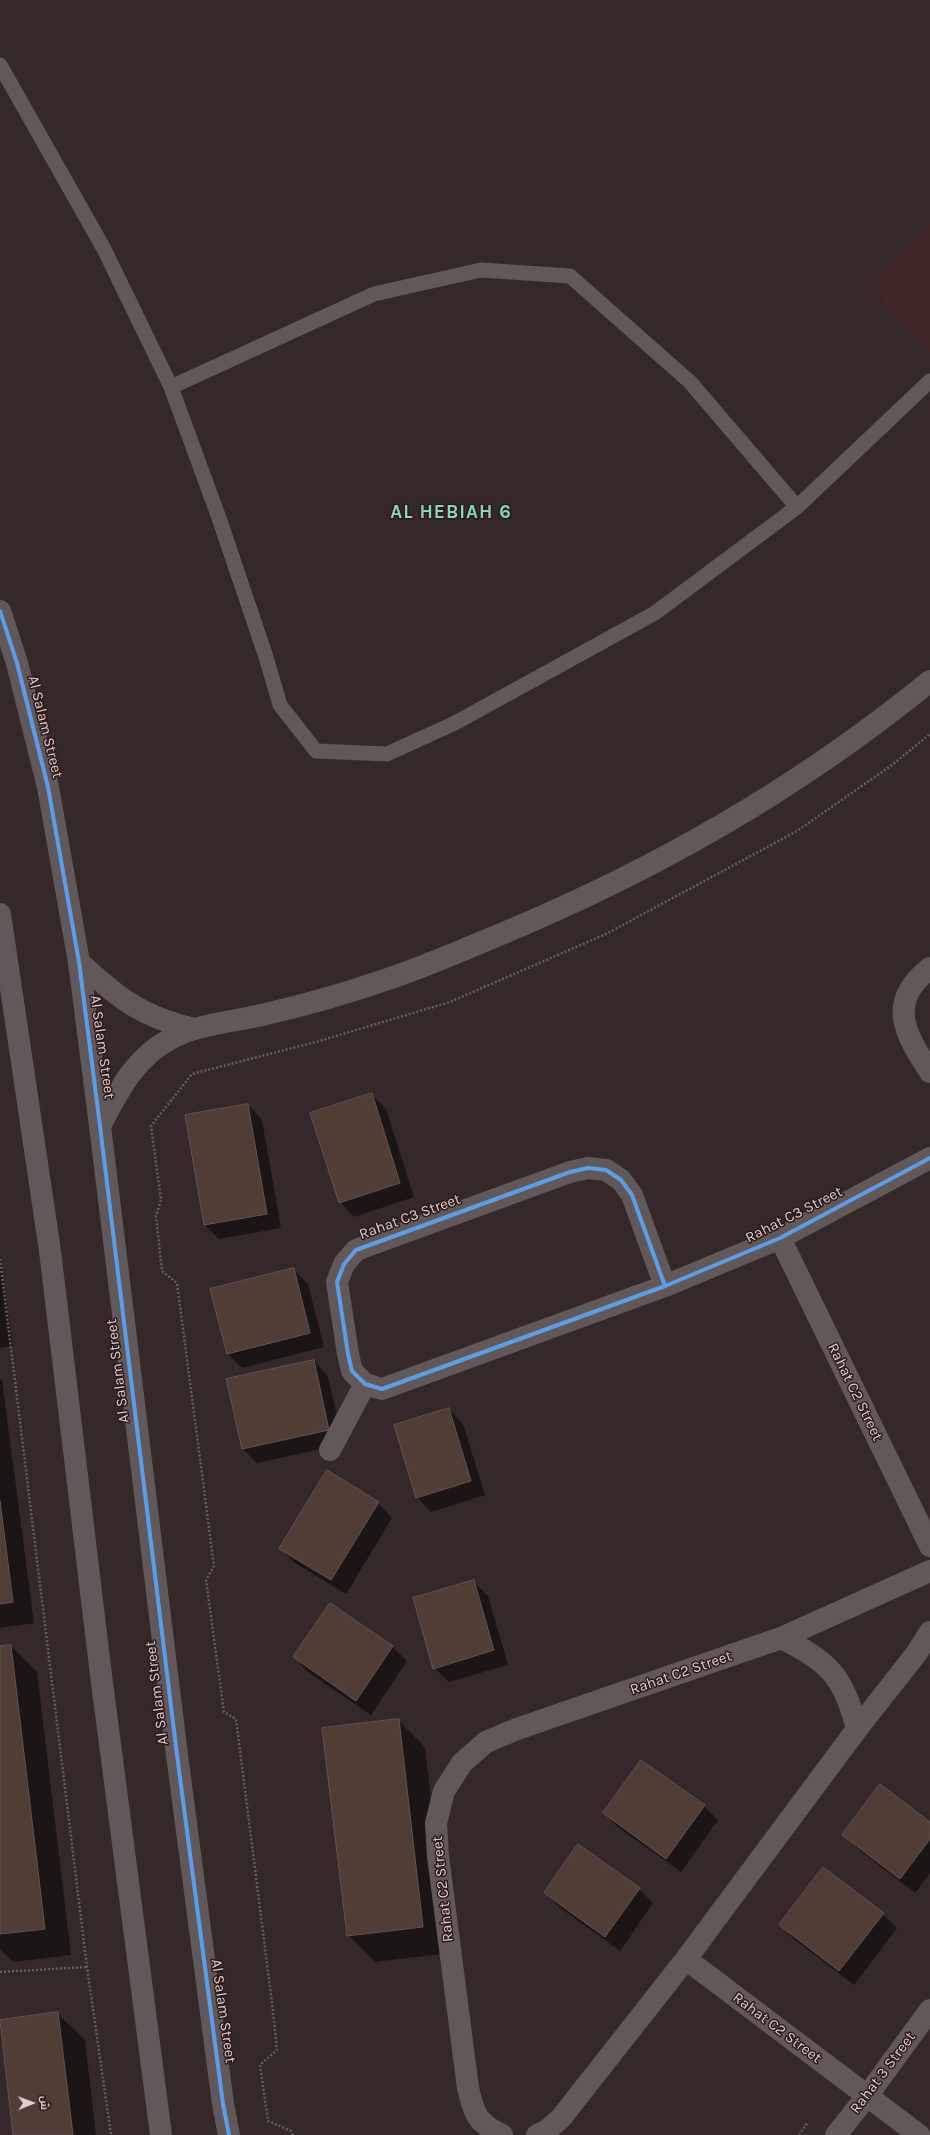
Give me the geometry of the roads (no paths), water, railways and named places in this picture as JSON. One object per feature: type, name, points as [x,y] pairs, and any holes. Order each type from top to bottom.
[{"type":"street","name":"Al Salam Street","points":[[0,611],[16,663],[48,787],[79,962],[178,1763],[223,2104],[229,2135]]},
{"type":"street","points":[[100,1126],[122,1084],[136,1066],[153,1050],[172,1038],[194,1029],[265,1014],[382,982],[564,908],[631,876],[698,840],[762,802],[831,756],[891,713],[930,681]]},
{"type":"street","points":[[0,914],[50,1252],[101,1675],[161,2135]]},
{"type":"street","points":[[79,962],[108,989],[127,1004],[170,1024],[194,1029]]},
{"type":"street","points":[[930,968],[916,979],[905,1001],[904,1013],[904,1026],[915,1048],[930,1072]]},
{"type":"street","name":"Rahat C3 Street","points":[[665,1286],[632,1195],[621,1180],[606,1170],[588,1168],[570,1172],[356,1250],[344,1264],[337,1282],[352,1371],[365,1384],[382,1390],[402,1384],[665,1286],[780,1238],[930,1158]]},
{"type":"street","name":"Rahat C2 Street","points":[[780,1238],[930,1546]]},
{"type":"street","points":[[330,1450],[365,1384]]},
{"type":"street","name":"Rahat C2 Street","points":[[502,2135],[487,2128],[473,2110],[468,2088],[438,1856],[436,1824],[444,1791],[462,1763],[486,1742],[517,1729],[781,1638],[930,1571]]},
{"type":"street","points":[[537,2135],[546,2132],[561,2118],[686,1959],[857,1729],[916,1654],[930,1632]]},
{"type":"street","points":[[781,1638],[820,1659],[834,1674],[845,1691],[857,1729]]},
{"type":"street","name":"Rahat C2 Street","points":[[686,1959],[919,2135]]},
{"type":"street","name":"Rahat 3 Street","points":[[836,2135],[867,2096],[930,2010]]},
{"type":"lane","points":[[0,64],[104,248],[171,387],[219,518],[266,657],[280,705],[316,751],[387,754],[455,723],[655,613],[797,507],[930,380]]},
{"type":"lane","points":[[171,387],[374,294],[481,270],[570,276],[690,382],[797,507]]},
{"type":"district","name":"AL HEBIAH 6","points":[[451,513]]}]
